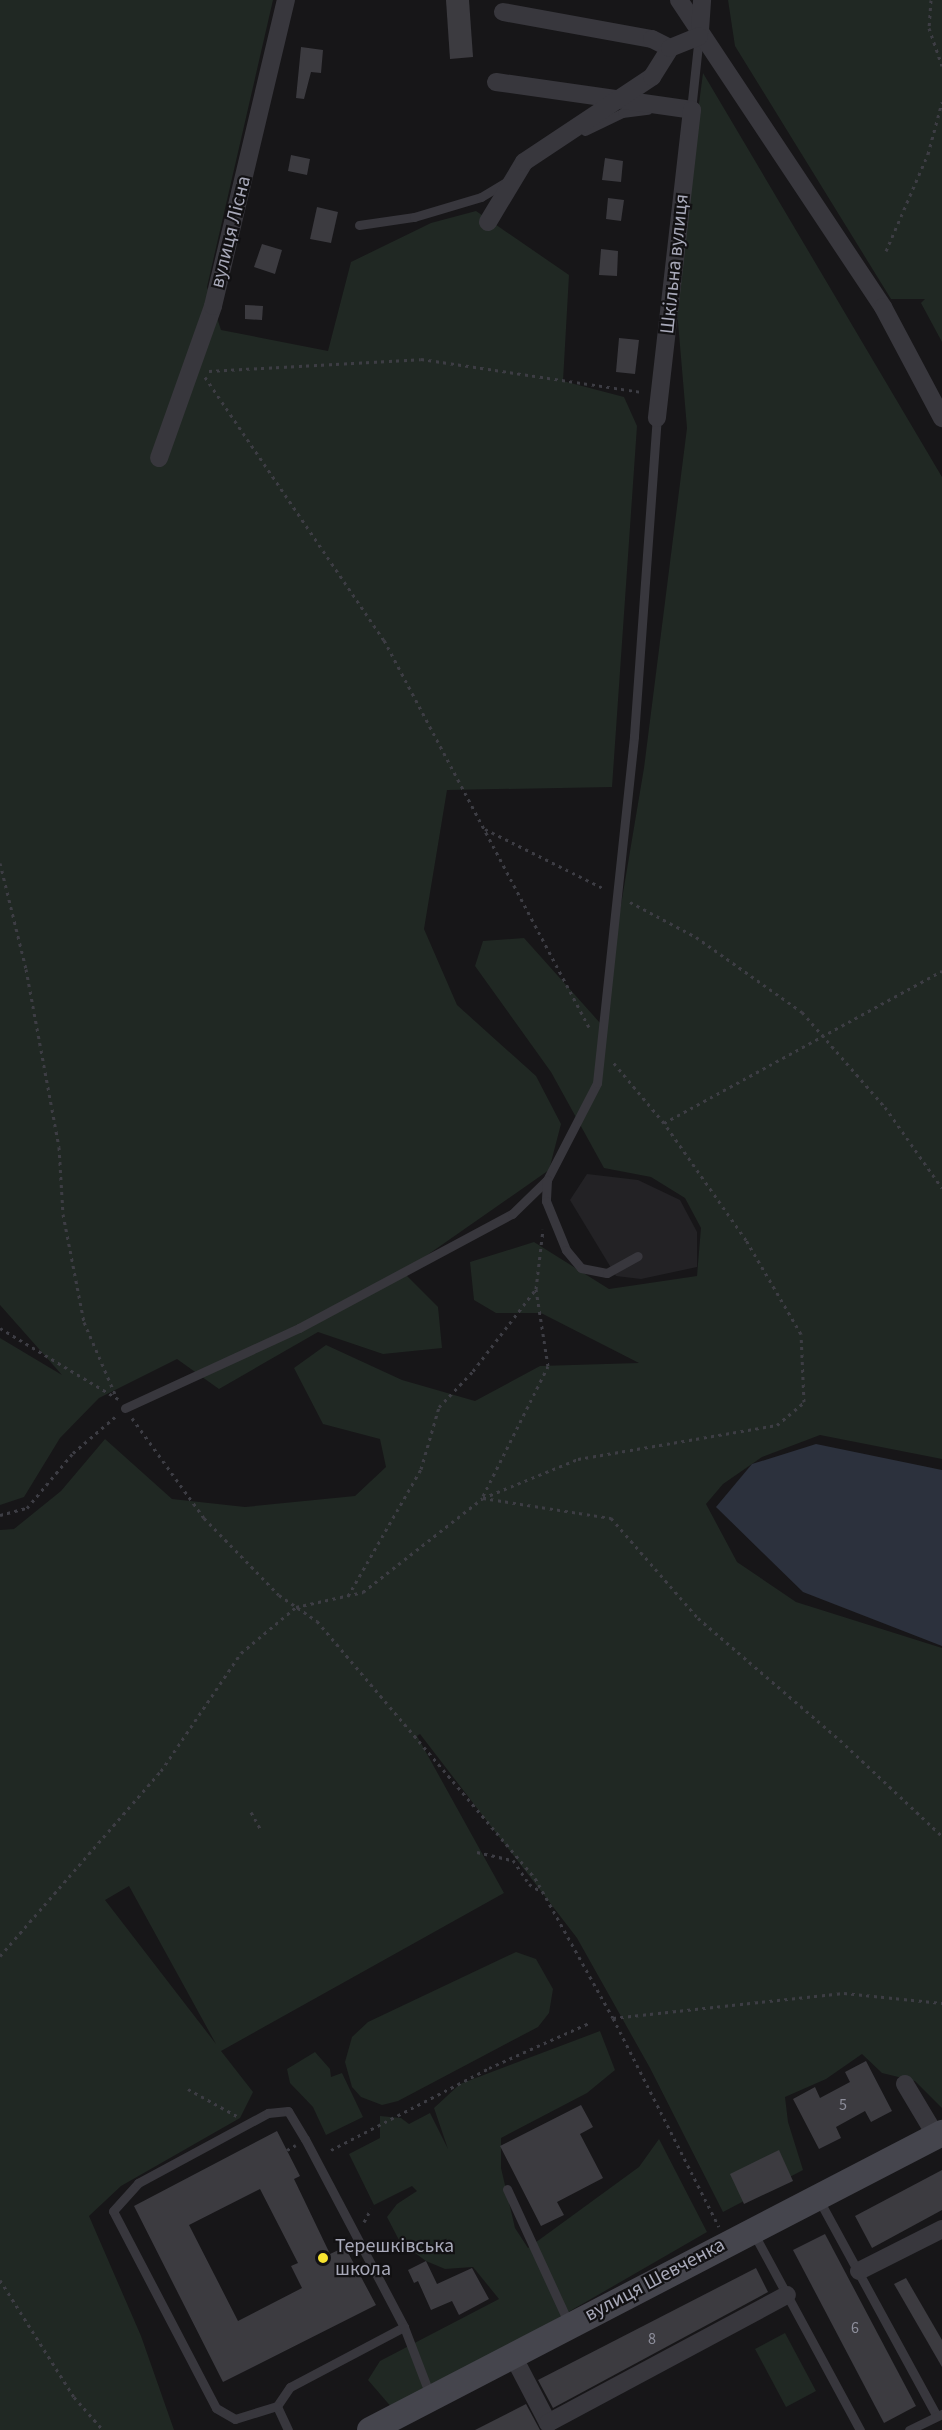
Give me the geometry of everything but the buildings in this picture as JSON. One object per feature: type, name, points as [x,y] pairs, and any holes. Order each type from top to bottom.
[{"type":"street","name":"вулиця Лісна","points":[[159,458],[213,306],[286,0]]},
{"type":"street","points":[[679,0],[883,307],[942,418]]},
{"type":"street","points":[[699,33],[702,0]]},
{"type":"street","points":[[503,12],[652,39],[670,48]]},
{"type":"street","points":[[489,222],[525,162],[614,99],[652,77],[670,48],[699,33]]},
{"type":"street","points":[[496,82],[692,110]]},
{"type":"street","name":"Шкільна вулиця","points":[[657,418],[692,110]]},
{"type":"street","points":[[905,2084],[939,2134]]},
{"type":"street","name":"вулиця Шевченка","points":[[370,2430],[727,2241],[939,2134]]},
{"type":"street","points":[[859,2271],[942,2229]]},
{"type":"street","points":[[513,2356],[548,2422],[787,2295]]},
{"type":"lane","points":[[359,225],[414,217],[481,197],[516,175],[562,141],[622,113],[692,110],[699,33]]},
{"type":"lane","points":[[638,1256],[607,1274],[581,1268],[566,1250],[546,1201],[548,1180],[597,1083],[634,736],[657,418]]},
{"type":"lane","points":[[125,1408],[299,1328],[502,1219],[548,1180]]},
{"type":"lane","points":[[404,2326],[290,2387],[277,2406],[235,2419],[216,2408],[113,2211],[138,2183],[249,2122],[268,2113],[288,2111],[404,2326],[431,2397]]},
{"type":"lane","points":[[507,2189],[570,2326]]},
{"type":"lane","points":[[817,2196],[940,2415],[909,2430]]},
{"type":"lane","points":[[751,2229],[860,2430]]},
{"type":"lane","points":[[277,2406],[288,2430]]},
{"type":"path","points":[[931,0],[930,28],[942,66]]},
{"type":"path","points":[[886,250],[928,154],[942,102]]},
{"type":"path","points":[[0,1956],[161,1771],[241,1653],[296,1607],[363,1593],[483,1498],[578,1459],[777,1425],[804,1402],[801,1334],[746,1240],[664,1123],[601,1048],[384,639],[201,371],[421,358],[660,394]]},
{"type":"path","points":[[484,828],[696,937],[802,1012],[885,1107],[942,1188]]},
{"type":"path","points":[[0,863],[26,969],[59,1148],[63,1214],[84,1322],[116,1396],[204,1518],[279,1595],[317,1621],[535,1878],[613,2018],[727,2241]]},
{"type":"path","points":[[664,1123],[942,971]]},
{"type":"path","points":[[483,1498],[549,1366],[536,1288],[546,1201]]},
{"type":"path","points":[[348,1596],[421,1469],[439,1407],[472,1371],[536,1288]]},
{"type":"path","points":[[0,1328],[116,1396]]},
{"type":"path","points":[[0,1515],[27,1508],[73,1453],[125,1408]]},
{"type":"path","points":[[483,1498],[611,1518],[698,1618],[840,1740],[942,1836]]},
{"type":"path","points":[[251,1812],[261,1830]]},
{"type":"path","points":[[477,1852],[513,1860],[529,1884],[544,1893]]},
{"type":"path","points":[[613,2018],[844,1993],[942,2003]]},
{"type":"path","points":[[332,2151],[489,2068],[589,2023]]},
{"type":"path","points":[[188,2089],[249,2122]]},
{"type":"path","points":[[0,2280],[74,2397],[103,2430]]},
{"type":"shaded area","points":[[0,0],[273,0],[207,287],[221,330],[328,351],[351,262],[431,223],[476,211],[569,275],[563,381],[624,397],[637,426],[612,787],[447,790],[424,929],[457,1005],[536,1076],[561,1124],[549,1170],[403,1272],[438,1307],[442,1348],[383,1354],[318,1332],[219,1389],[177,1359],[99,1398],[60,1438],[24,1497],[0,1505],[0,1338],[62,1375],[0,1305]]},
{"type":"shaded area","points":[[728,0],[942,0],[942,342],[921,303],[925,299],[891,299],[735,46]]},
{"type":"shaded area","points":[[703,73],[942,477],[942,1459],[820,1435],[762,1457],[723,1484],[706,1504],[737,1562],[796,1602],[942,1648],[942,2108],[915,2081],[882,2073],[862,2054],[826,2079],[785,2097],[788,2122],[803,2170],[723,2212],[650,2068],[577,1938],[420,1734],[417,1736],[504,1893],[221,2051],[253,2092],[240,2118],[121,2186],[89,2216],[141,2336],[174,2430],[0,2430],[0,1530],[14,1529],[61,1491],[105,1439],[172,1499],[245,1507],[355,1496],[386,1467],[380,1439],[323,1424],[294,1368],[326,1345],[402,1380],[475,1401],[540,1366],[639,1363],[541,1313],[496,1313],[474,1300],[470,1262],[534,1242],[609,1289],[697,1276],[701,1228],[685,1198],[651,1177],[604,1168],[551,1072],[475,966],[483,941],[524,938],[601,1024],[644,768],[687,428],[675,287]],"holes":[[[129,1886],[216,2044],[105,1900]]]},
{"type":"shaded area","points":[[587,1174],[638,1180],[680,1200],[697,1232],[697,1267],[641,1279],[616,1276],[570,1200]]},
{"type":"shaded area","points":[[516,1952],[536,1959],[553,1989],[549,2013],[538,2027],[398,2101],[382,2105],[361,2097],[352,2087],[345,2062],[352,2037],[368,2022]]},
{"type":"shaded area","points":[[600,2031],[615,2070],[587,2093],[501,2138],[501,2168],[515,2228],[528,2248],[639,2167],[659,2139],[707,2232],[461,2374],[393,2409],[368,2380],[380,2361],[499,2299],[473,2267],[445,2269],[426,2261],[400,2242],[387,2217],[397,2204],[417,2191],[412,2186],[374,2205],[349,2154],[380,2138],[380,2116],[401,2118],[409,2124],[430,2113],[448,2149],[434,2108],[460,2084]]},
{"type":"shaded area","points":[[315,2052],[330,2069],[331,2077],[342,2073],[363,2117],[326,2135],[313,2107],[290,2083],[287,2069]]},
{"type":"shaded area","points":[[785,2333],[816,2391],[786,2407],[755,2349]]},
{"type":"water","points":[[816,1444],[942,1470],[942,1646],[803,1592],[716,1507],[752,1464]]},
{"type":"place","name":"Терешківська школа","points":[[323,2258]]}]
